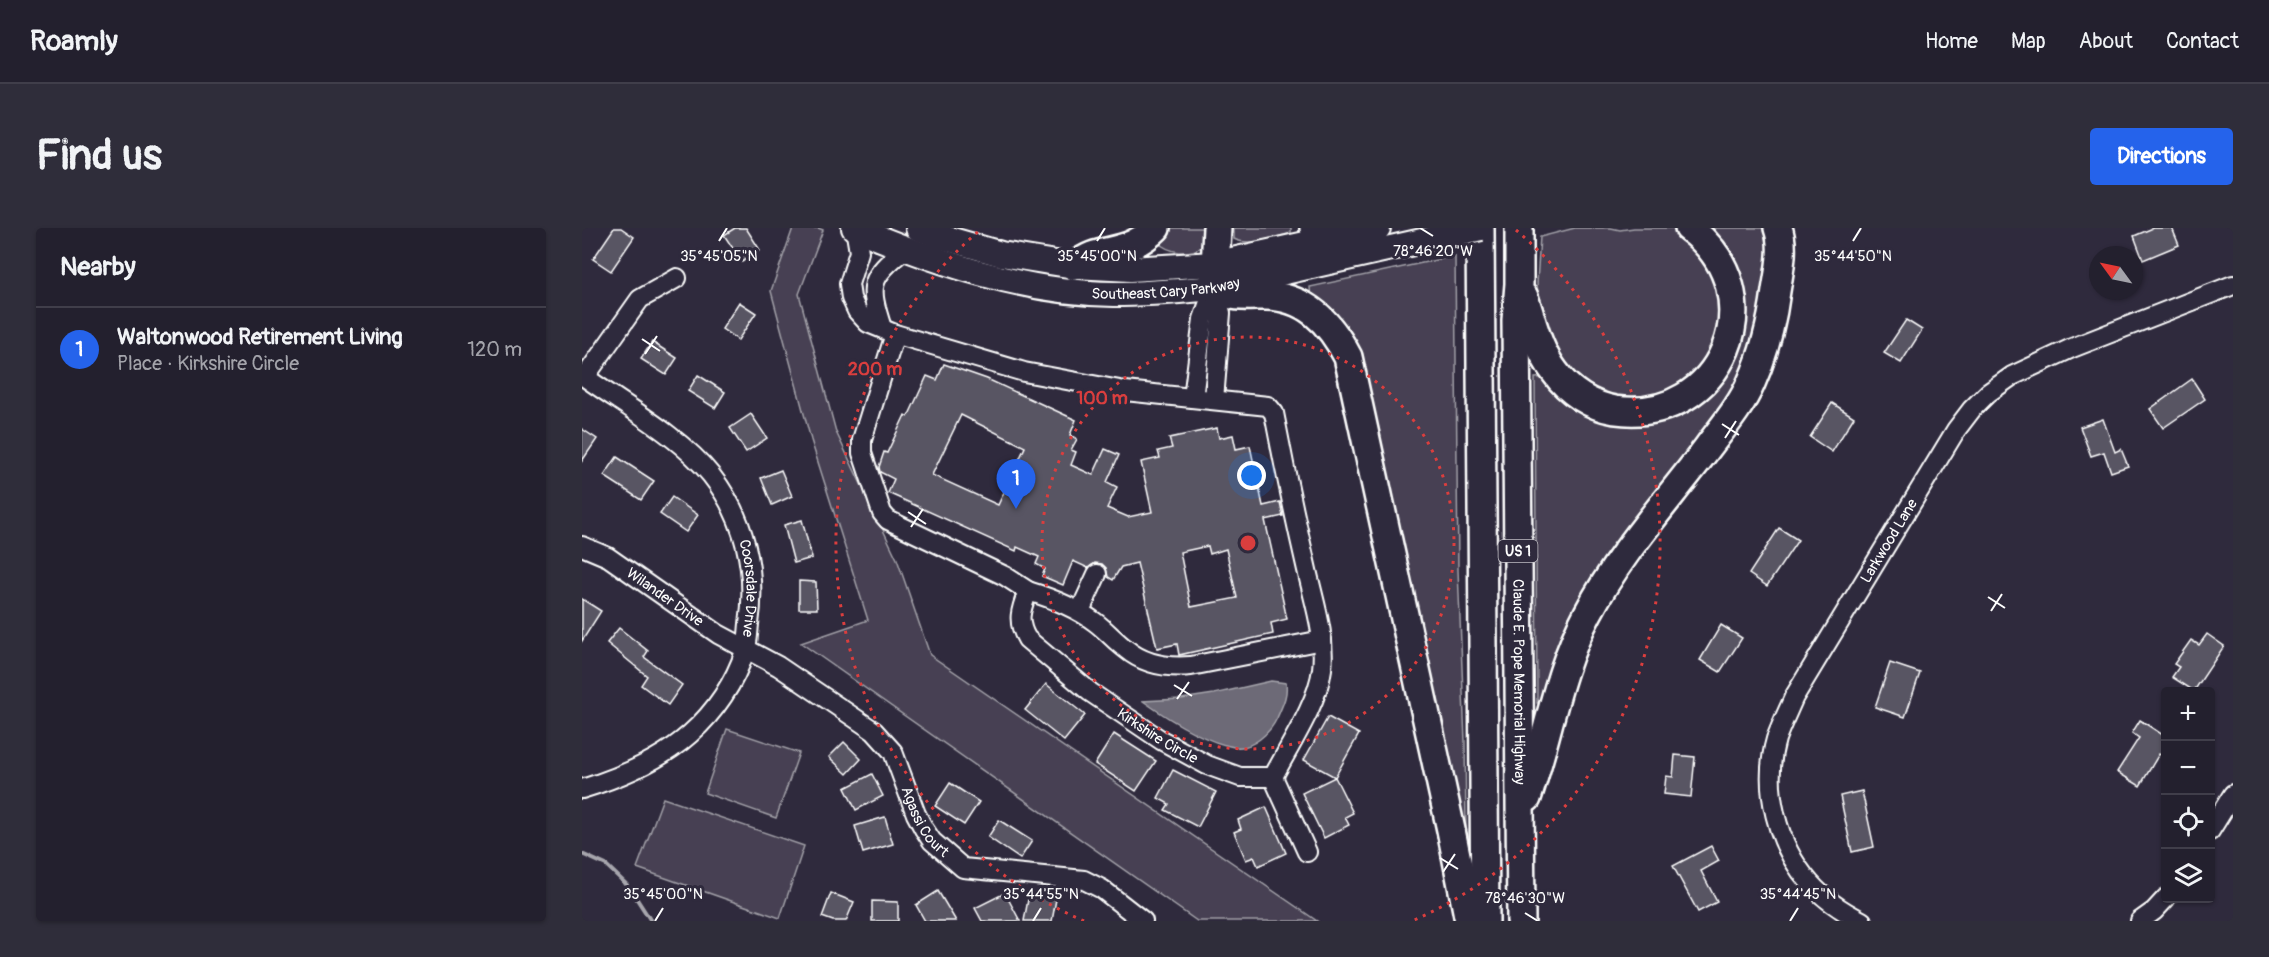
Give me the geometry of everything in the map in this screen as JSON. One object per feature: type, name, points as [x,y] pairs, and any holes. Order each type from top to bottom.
[{"type":"highway","points":[[1074,266],[1093,255],[1121,250],[1136,243],[1156,228]]},
{"type":"highway","points":[[1217,228],[1214,276],[1221,293],[1286,298],[1310,308],[1337,336],[1348,357],[1469,921]]},
{"type":"highway","name":"US 1","points":[[1481,228],[1485,921]]},
{"type":"highway","name":"Claude E. Pope Memorial Highway","points":[[1519,228],[1519,284],[1516,320],[1521,921]]},
{"type":"highway","points":[[1519,284],[1538,342],[1556,374],[1577,394],[1597,405],[1621,410],[1644,411],[1668,405],[1689,394],[1715,368],[1727,345],[1733,321],[1732,294],[1720,259],[1710,246],[1689,228]]},
{"type":"highway","points":[[1520,819],[1542,753],[1550,715],[1566,662],[1589,611],[1611,573],[1720,432],[1750,385],[1763,353],[1774,308],[1781,230]]},
{"type":"main road","name":"Southeast Cary Parkway","points":[[855,228],[905,249],[988,275],[1055,289],[1111,294],[1161,293],[1214,276],[1324,233],[1378,228]]},
{"type":"main road","name":"Southeast Cary Parkway","points":[[918,228],[1001,254],[1074,266],[1214,276],[1431,239],[1481,228]]},
{"type":"street","points":[[855,228],[858,252],[849,284],[851,298],[857,311],[868,323],[1024,372],[1125,391],[1268,406],[1275,413],[1322,640],[1322,669],[1319,683],[1305,718],[1273,777],[1307,852]]},
{"type":"street","points":[[905,249],[878,274],[873,286],[872,298],[889,331],[862,440],[862,453],[882,513],[888,519],[1005,576],[1028,591],[1080,612],[1097,622],[1127,650],[1156,665],[1174,668],[1191,666],[1322,640]]},
{"type":"street","points":[[1192,398],[1203,319],[1214,276]]},
{"type":"street","points":[[1214,276],[1221,313],[1214,400]]},
{"type":"street","points":[[584,376],[640,299],[677,278]]},
{"type":"street","name":"Larkwood Lane","points":[[1862,921],[1836,906],[1810,883],[1786,846],[1779,826],[1774,808],[1772,771],[1776,741],[1794,697],[1956,430],[1988,393],[2004,381],[2072,348],[2233,285]]},
{"type":"street","name":"Coorsdale Drive","points":[[582,789],[637,769],[674,747],[706,718],[729,686],[746,650],[752,607],[750,559],[737,517],[711,475],[695,457],[584,376]]},
{"type":"street","name":"Wilander Drive","points":[[582,546],[608,557],[718,634],[746,650]]},
{"type":"street","points":[[1080,612],[1097,574]]},
{"type":"street","name":"Kirkshire Circle","points":[[1028,591],[1019,619],[1022,631],[1033,645],[1090,692],[1161,740],[1208,765],[1240,777],[1273,777]]},
{"type":"street","name":"Agassi Court","points":[[746,650],[778,666],[865,725],[884,741],[893,752],[916,814],[924,829],[932,841],[963,868],[1084,880],[1102,889],[1143,921]]},
{"type":"street","points":[[2215,824],[2233,794]]},
{"type":"street","points":[[2140,921],[2161,903]]},
{"type":"shaded area","points":[[793,228],[823,230],[799,294],[836,432],[897,559],[930,655],[1317,921],[1197,921],[801,643],[868,620],[811,440],[771,291]]},
{"type":"shaded area","points":[[1166,228],[1204,228],[1203,246],[1185,252],[1168,249],[1157,242]]},
{"type":"shaded area","points":[[1234,228],[1291,228],[1291,233],[1247,242],[1234,239]]},
{"type":"shaded area","points":[[1575,228],[1620,230],[1676,228],[1688,234],[1701,246],[1727,318],[1691,385],[1622,404],[1570,380],[1540,321],[1537,283],[1540,237]]},
{"type":"shaded area","points":[[1706,228],[1766,228],[1764,291],[1748,350],[1733,389],[1547,702],[1537,703],[1535,378],[1550,377],[1569,399],[1699,399],[1736,268],[1718,239]]},
{"type":"shaded area","points":[[1455,256],[1458,570],[1466,829],[1458,829],[1382,468],[1311,298],[1310,287]]},
{"type":"shaded area","points":[[1271,681],[1286,683],[1283,705],[1270,729],[1260,739],[1241,747],[1222,744],[1198,735],[1143,701],[1214,694]]},
{"type":"shaded area","points":[[727,729],[799,753],[776,818],[705,793]]},
{"type":"shaded area","points":[[663,798],[804,846],[780,918],[637,868]]},
{"type":"building","points":[[614,228],[621,228],[634,237],[611,271],[593,259]]},
{"type":"building","points":[[735,228],[746,228],[760,250],[742,262],[724,235]]},
{"type":"building","points":[[2153,228],[2172,228],[2179,245],[2143,260],[2143,246],[2138,246],[2134,236]]},
{"type":"building","points":[[739,302],[756,313],[738,340],[722,329]]},
{"type":"building","points":[[1906,320],[1922,330],[1901,363],[1884,353]]},
{"type":"building","points":[[652,342],[677,358],[666,375],[641,359]]},
{"type":"building","points":[[944,364],[987,379],[1076,420],[1070,435],[1077,439],[1071,450],[1076,452],[1071,465],[1093,475],[1105,449],[1119,455],[1107,482],[1117,487],[1107,508],[1128,517],[1152,512],[1141,462],[1160,458],[1158,451],[1172,448],[1169,438],[1217,428],[1219,438],[1233,435],[1236,449],[1250,446],[1263,506],[1280,502],[1283,516],[1265,520],[1287,619],[1271,623],[1273,634],[1179,655],[1177,644],[1157,648],[1137,563],[1121,567],[1113,580],[1108,577],[1106,568],[1102,564],[1095,563],[1088,568],[1073,561],[1063,585],[1042,576],[1045,569],[1036,564],[1039,557],[1017,547],[1016,551],[888,493],[894,479],[880,472],[879,467],[884,452],[887,453],[905,415],[908,417],[927,376],[937,380]],"holes":[[[961,415],[1025,447],[998,505],[932,475]],[[1208,546],[1210,554],[1226,549],[1237,598],[1191,607],[1180,552]]]},
{"type":"building","points":[[698,375],[725,392],[715,408],[688,391]]},
{"type":"building","points":[[2192,379],[2205,399],[2163,428],[2150,409]]},
{"type":"building","points":[[1832,403],[1854,417],[1832,452],[1810,437]]},
{"type":"building","points":[[751,414],[767,438],[746,452],[730,428]]},
{"type":"building","points":[[2103,419],[2115,452],[2121,449],[2128,466],[2111,472],[2104,452],[2091,456],[2080,427]]},
{"type":"building","points":[[582,429],[597,439],[582,461]]},
{"type":"building","points":[[617,457],[654,481],[641,500],[604,476]]},
{"type":"building","points":[[781,470],[792,496],[772,505],[761,478]]},
{"type":"building","points":[[672,497],[698,515],[686,532],[660,514]]},
{"type":"building","points":[[802,520],[812,558],[794,563],[784,525]]},
{"type":"building","points":[[1779,528],[1798,540],[1767,586],[1749,574]]},
{"type":"building","points":[[799,581],[816,582],[817,609],[799,609]]},
{"type":"building","points":[[582,599],[601,611],[582,641]]},
{"type":"building","points":[[1721,625],[1742,638],[1720,672],[1700,660]]},
{"type":"building","points":[[619,628],[648,651],[644,657],[682,685],[668,705],[641,685],[647,676],[607,643]]},
{"type":"building","points":[[2207,634],[2224,646],[2197,687],[2188,687],[2172,677],[2179,667],[2174,664],[2191,640],[2199,645]]},
{"type":"building","points":[[1890,663],[1920,673],[1905,717],[1875,707]]},
{"type":"building","points":[[1046,684],[1085,715],[1064,741],[1025,710]]},
{"type":"building","points":[[1328,717],[1359,734],[1335,777],[1304,760]]},
{"type":"building","points":[[2140,720],[2161,734],[2161,755],[2159,754],[2140,786],[2117,772],[2139,738],[2132,733]]},
{"type":"building","points":[[1114,734],[1156,761],[1136,791],[1095,764]]},
{"type":"building","points":[[844,742],[861,759],[847,774],[829,757]]},
{"type":"building","points":[[1675,755],[1695,757],[1691,797],[1664,794],[1666,776],[1673,777]]},
{"type":"building","points":[[1173,770],[1216,792],[1198,827],[1165,810],[1169,804],[1158,798]]},
{"type":"building","points":[[872,774],[883,796],[856,810],[845,788]]},
{"type":"building","points":[[1335,777],[1353,813],[1345,817],[1349,825],[1324,838],[1302,793]]},
{"type":"building","points":[[950,783],[979,802],[964,825],[935,806]]},
{"type":"building","points":[[1862,791],[1874,847],[1852,852],[1840,796]]},
{"type":"building","points":[[1266,807],[1286,853],[1258,866],[1254,857],[1246,860],[1234,832],[1241,829],[1238,820]]},
{"type":"building","points":[[885,817],[893,844],[863,853],[855,826]]},
{"type":"building","points":[[999,820],[1032,841],[1020,859],[988,837]]},
{"type":"building","points":[[1711,846],[1719,861],[1701,871],[1717,902],[1698,912],[1673,866]]},
{"type":"building","points":[[938,891],[956,921],[925,921],[916,905]]},
{"type":"building","points":[[831,893],[854,902],[846,921],[833,921],[822,917]]},
{"type":"building","points":[[1005,893],[1020,921],[982,921],[975,908]]},
{"type":"building","points":[[1029,894],[1056,899],[1052,921],[1024,921]]},
{"type":"building","points":[[872,901],[898,902],[898,921],[872,921]]},
{"type":"waterway","points":[[582,854],[606,865],[627,885]]},
{"type":"waterway","points":[[631,890],[651,921]]},
{"type":"place","name":"Waltonwood Retirement Living","points":[[1016,509]]}]
